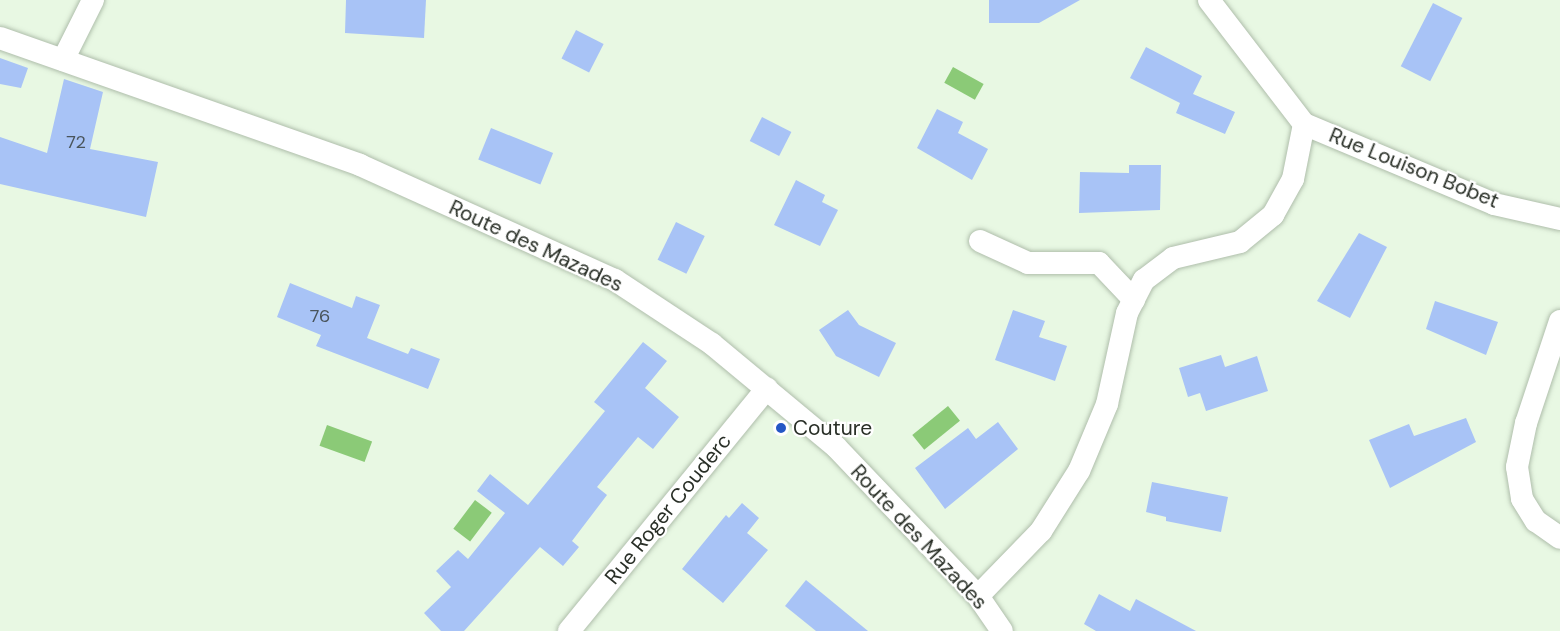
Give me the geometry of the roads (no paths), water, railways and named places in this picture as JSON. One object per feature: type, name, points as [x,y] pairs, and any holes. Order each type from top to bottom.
[{"type":"street","points":[[63,60],[93,0]]},
{"type":"street","points":[[978,596],[1041,531],[1079,471],[1107,404],[1134,300],[1144,280],[1173,258],[1240,242],[1274,215],[1293,179],[1304,124],[1209,0]]},
{"type":"street","name":"Route des Mazades","points":[[0,38],[360,165],[615,280],[712,344],[836,447],[978,596],[1002,631]]},
{"type":"street","name":"Rue Louison Bobet","points":[[1304,124],[1494,204],[1560,219]]},
{"type":"street","points":[[980,242],[1028,262],[1099,263],[1134,300]]},
{"type":"street","points":[[1560,321],[1526,423],[1517,468],[1522,499],[1536,521],[1560,538]]},
{"type":"street","name":"Rue Roger Couderc","points":[[569,631],[767,388]]},
{"type":"place","name":"Couture","points":[[781,428]]}]
